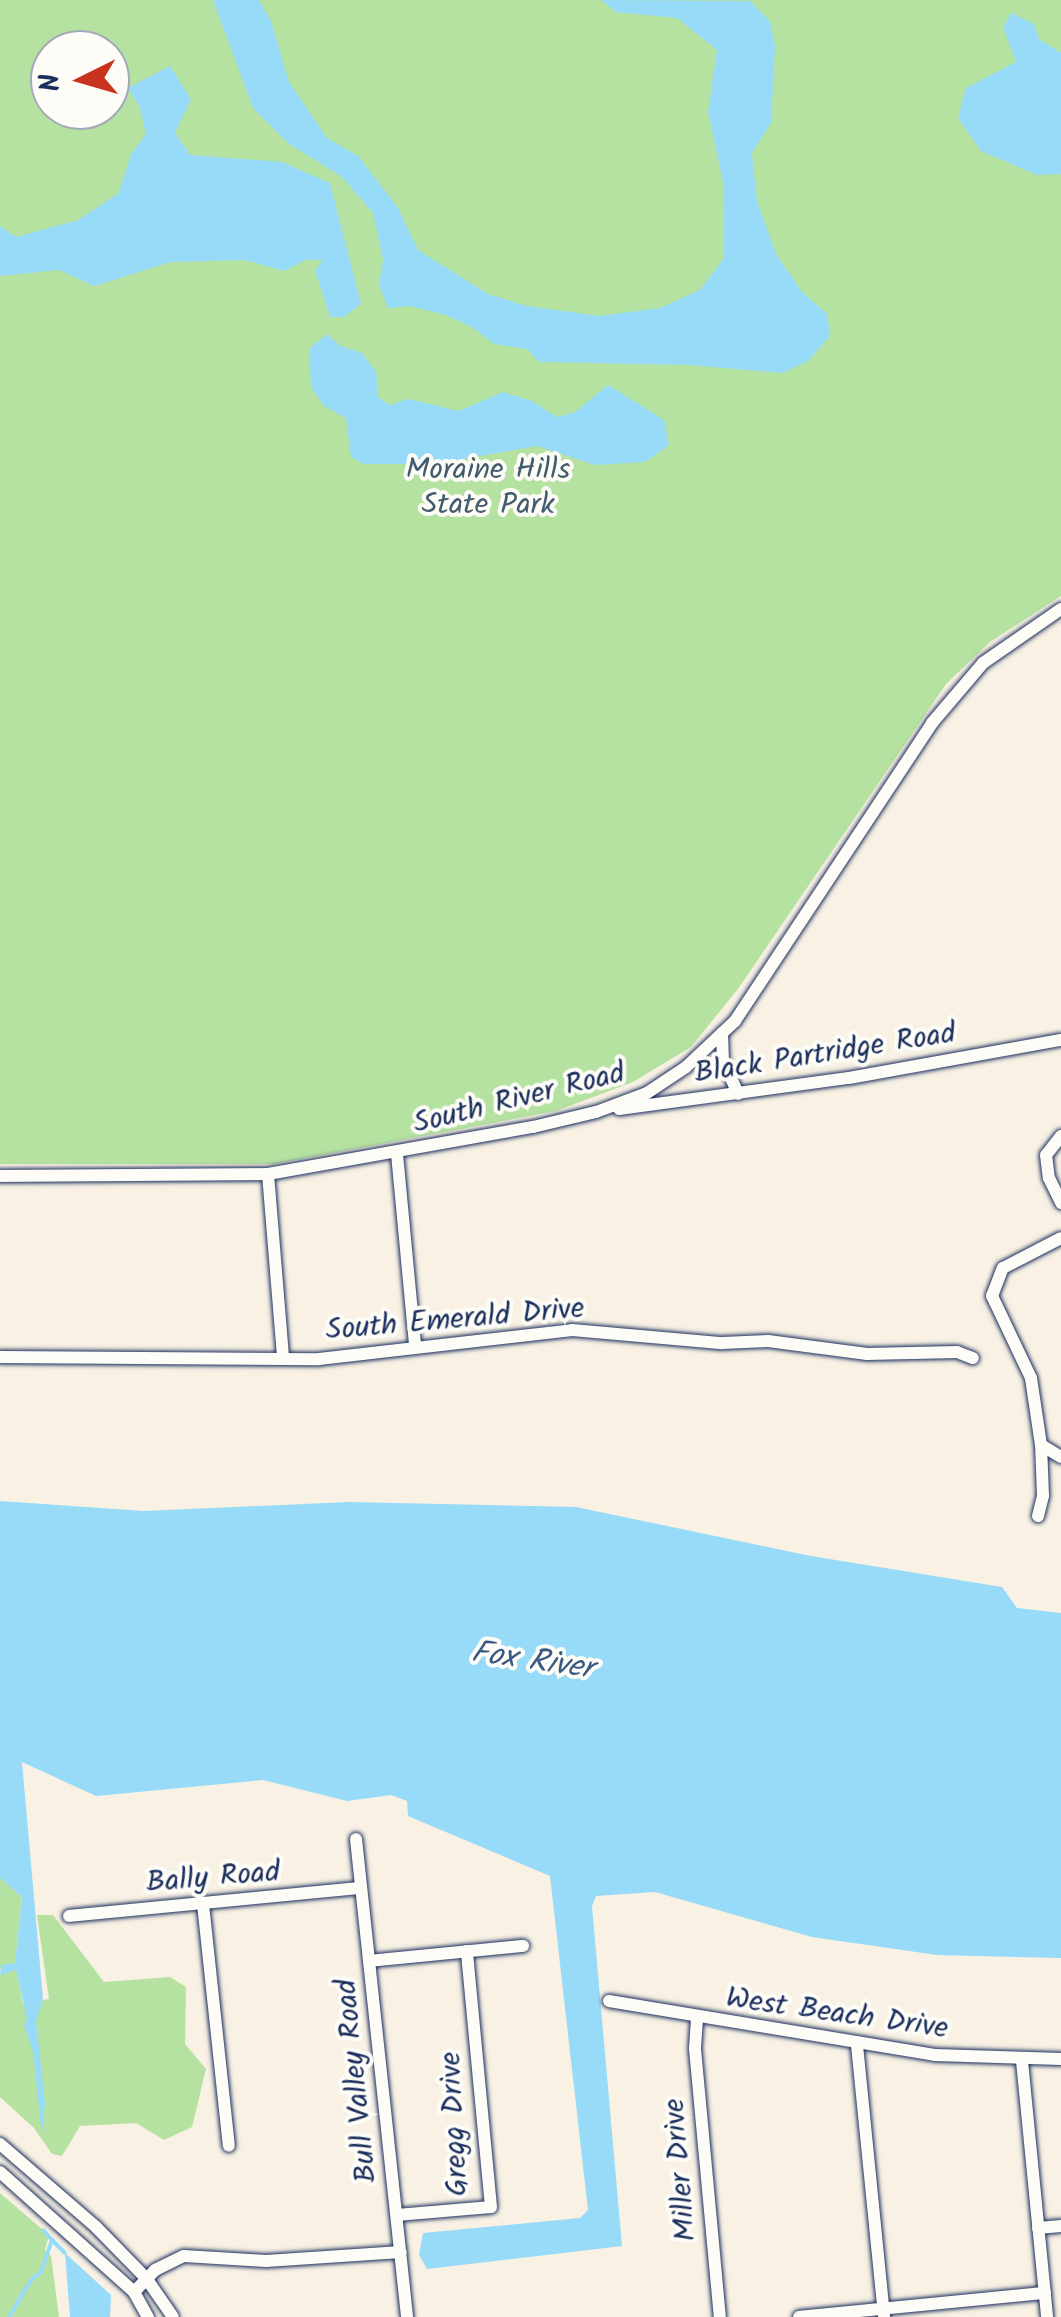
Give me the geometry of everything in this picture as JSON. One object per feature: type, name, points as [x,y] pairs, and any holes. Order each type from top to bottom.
[{"type":"street","name":"South River Road","points":[[0,1176],[268,1174],[396,1154],[596,1112],[648,1094],[735,1021],[932,723],[983,663],[1061,609]]},
{"type":"street","points":[[722,1034],[723,1060],[738,1094]]},
{"type":"street","name":"Black Partridge Road","points":[[596,1112],[738,1094],[1061,1040]]},
{"type":"street","points":[[1061,1136],[1046,1155],[1049,1178],[1061,1203]]},
{"type":"street","points":[[396,1154],[415,1346]]},
{"type":"street","points":[[268,1174],[283,1356]]},
{"type":"street","points":[[1038,1516],[1043,1496],[1041,1445],[1031,1378],[992,1296],[1003,1268],[1061,1238]]},
{"type":"street","name":"South Emerald Drive","points":[[0,1358],[318,1358],[572,1330],[722,1343],[768,1341],[867,1354],[957,1352],[973,1358]]},
{"type":"street","points":[[1041,1445],[1061,1457]]},
{"type":"street","name":"Bull Valley Road","points":[[356,1839],[407,2317]]},
{"type":"street","name":"Bally Road","points":[[69,1916],[361,1888]]},
{"type":"street","points":[[203,1904],[229,2146]]},
{"type":"street","points":[[370,1961],[523,1946]]},
{"type":"street","name":"Gregg Drive","points":[[397,2216],[491,2206],[467,1952]]},
{"type":"street","name":"West Beach Drive","points":[[608,2001],[857,2045],[1022,2061],[1061,2059]]},
{"type":"street","name":"Miller Drive","points":[[697,2019],[695,2049],[720,2317]]},
{"type":"street","points":[[857,2045],[884,2313]]},
{"type":"street","points":[[1022,2061],[1047,2317]]},
{"type":"street","points":[[0,2144],[96,2227],[146,2278],[173,2317]]},
{"type":"street","points":[[0,2172],[134,2292],[148,2317]]},
{"type":"street","points":[[1038,2228],[1061,2226]]},
{"type":"street","points":[[134,2292],[146,2278],[184,2256],[266,2262],[400,2252]]},
{"type":"street","points":[[799,2317],[884,2313],[1046,2293]]},
{"type":"green space","name":"Moraine Hills State Park","points":[[0,0],[1061,0],[1061,596],[990,642],[946,684],[738,989],[691,1047],[633,1082],[556,1111],[274,1164],[0,1164]]},
{"type":"green space","points":[[0,1878],[22,1897],[15,1964],[0,1969]]},
{"type":"green space","points":[[37,1915],[53,1915],[104,1982],[170,1977],[186,1987],[185,2044],[206,2069],[192,2127],[164,2140],[136,2123],[80,2126],[62,2156],[52,2154],[34,2128],[0,2097],[0,1975],[16,1969],[23,2004],[49,1999]]},
{"type":"green space","points":[[0,2193],[49,2235],[45,2250],[51,2256],[59,2317],[0,2317]]},
{"type":"water","points":[[213,0],[259,0],[271,21],[289,82],[327,138],[358,156],[398,208],[418,250],[488,294],[527,306],[599,316],[660,308],[700,290],[724,258],[723,182],[708,112],[717,50],[677,18],[616,12],[601,0],[750,1],[770,21],[775,47],[771,123],[752,153],[757,201],[776,254],[802,292],[827,314],[830,336],[808,361],[783,373],[689,365],[539,362],[527,349],[494,344],[472,327],[446,315],[409,306],[388,308],[379,285],[383,260],[373,213],[342,177],[288,143],[253,108]]},
{"type":"water","points":[[1011,13],[1034,24],[1039,39],[1061,53],[1061,174],[1037,175],[981,151],[958,118],[966,88],[1016,62],[1003,27]]},
{"type":"water","points":[[170,66],[191,99],[175,133],[190,155],[282,162],[330,183],[361,304],[344,317],[330,317],[315,270],[323,260],[306,260],[284,271],[245,260],[171,262],[94,286],[59,270],[0,276],[0,226],[16,237],[78,220],[119,193],[131,154],[146,134],[130,87]]},
{"type":"water","points":[[327,334],[340,346],[362,353],[376,372],[378,397],[390,405],[408,399],[459,411],[503,392],[532,401],[557,417],[575,412],[608,385],[664,420],[669,445],[645,462],[595,465],[537,446],[457,460],[437,471],[415,464],[363,464],[351,457],[346,418],[324,406],[311,387],[309,349]]},
{"type":"water","name":"Fox River","points":[[0,1501],[144,1511],[349,1502],[576,1507],[811,1556],[1002,1587],[1017,1608],[1061,1613],[1061,1958],[937,1955],[812,1937],[655,1892],[596,1896],[592,1906],[622,2246],[427,2269],[419,2255],[423,2233],[580,2218],[588,2210],[550,1876],[408,1816],[407,1801],[391,1795],[347,1801],[263,1780],[96,1796],[22,1762],[43,1999],[36,2022],[45,2103],[42,2135],[33,2052],[24,2025],[27,2019],[16,1970],[0,1975],[1,1965],[15,1963],[22,1897],[0,1878]]},
{"type":"water","points":[[65,2253],[111,2295],[110,2317],[70,2317]]},
{"type":"waterway","points":[[9,2317],[31,2280],[41,2272],[52,2240],[43,2230]]},
{"type":"waterway","points":[[52,2240],[65,2253]]}]
